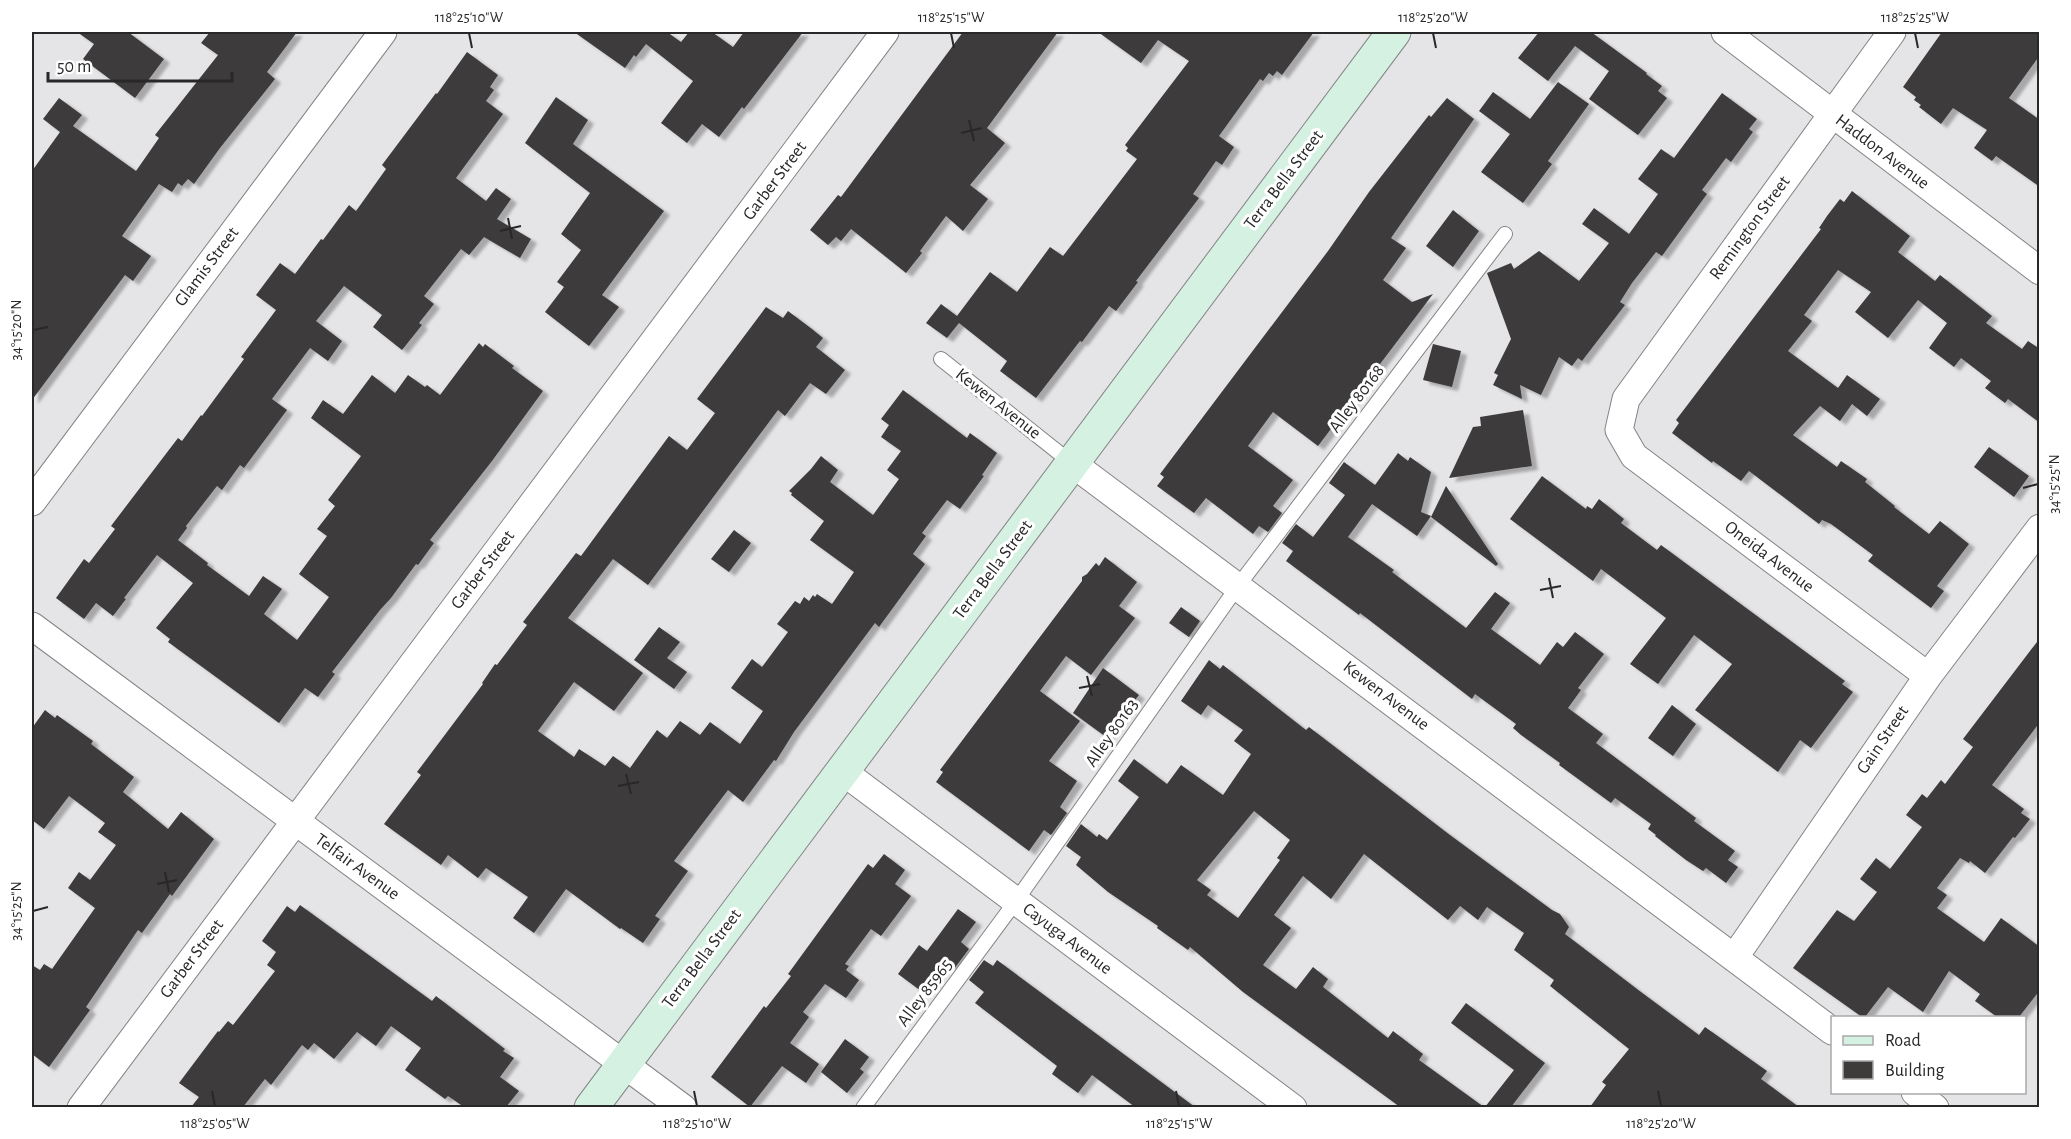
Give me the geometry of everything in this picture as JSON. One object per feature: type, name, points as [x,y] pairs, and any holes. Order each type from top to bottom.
[{"type":"main road","name":"Terra Bella Street","points":[[591,1107],[1394,32]]},
{"type":"street","name":"Glamis Street","points":[[32,502],[383,32]]},
{"type":"street","name":"Garber Street","points":[[81,1107],[885,32]]},
{"type":"street","name":"Haddon Avenue","points":[[1725,32],[2040,271]]},
{"type":"street","name":"Remington Street","points":[[1619,430],[1626,399],[1892,32]]},
{"type":"street","name":"Oneida Avenue","points":[[1619,430],[1634,456],[1928,676]]},
{"type":"street","name":"Kewen Avenue","points":[[1073,464],[1831,1030]]},
{"type":"street","name":"Gain Street","points":[[1734,958],[1928,676],[2040,528]]},
{"type":"street","name":"Telfair Avenue","points":[[32,626],[682,1107]]},
{"type":"street","name":"Cayuga Avenue","points":[[842,771],[1293,1107]]},
{"type":"street","points":[[1918,1094],[1935,1107]]},
{"type":"lane","name":"Alley 80168","points":[[1238,586],[1505,234]]},
{"type":"lane","name":"Kewen Avenue","points":[[941,359],[1073,464]]},
{"type":"lane","name":"Alley 80163","points":[[1016,901],[1238,586]]},
{"type":"lane","name":"Alley 85965","points":[[863,1107],[1016,901]]},
{"type":"building","points":[[77,32],[128,32],[164,59],[135,98],[83,59],[94,44]]},
{"type":"building","points":[[210,32],[297,32],[267,72],[275,79],[194,184],[188,179],[182,186],[178,183],[172,192],[159,184],[122,236],[151,256],[133,281],[125,275],[32,400],[32,171],[60,132],[43,119],[59,98],[82,115],[73,126],[136,171],[159,138],[155,135],[218,55],[201,43]]},
{"type":"building","points":[[574,32],[667,32],[681,42],[689,32],[712,32],[733,47],[744,32],[803,32],[744,109],[742,107],[719,137],[702,124],[687,143],[661,123],[693,81],[646,44],[625,68]]},
{"type":"building","points":[[963,32],[1058,32],[987,128],[1005,143],[970,185],[988,199],[963,231],[946,216],[906,273],[851,229],[841,241],[836,237],[828,245],[810,230],[838,195],[841,197]]},
{"type":"building","points":[[1098,32],[1314,32],[1282,75],[1277,71],[1273,76],[1269,73],[1263,81],[1260,79],[1219,136],[1234,147],[1222,165],[1216,161],[1193,194],[1199,198],[1116,311],[1109,306],[1036,398],[1000,371],[1007,361],[959,323],[947,338],[926,323],[941,304],[957,316],[990,272],[1017,292],[1050,247],[1063,256],[1137,159],[1126,151],[1128,148],[1125,145],[1189,61],[1158,40],[1141,63]]},
{"type":"building","points":[[1539,32],[1591,32],[1662,86],[1658,91],[1667,98],[1638,135],[1589,99],[1609,71],[1575,46],[1548,81],[1518,58]]},
{"type":"building","points":[[1942,32],[2040,32],[2040,55],[2009,98],[2040,120],[2040,187],[1996,156],[1992,161],[1974,148],[1987,130],[1953,108],[1941,124],[1919,107],[1921,105],[1914,100],[1916,97],[1903,87]]},
{"type":"building","points":[[467,52],[498,75],[490,87],[494,90],[486,101],[503,114],[456,178],[486,201],[496,188],[511,199],[497,219],[531,239],[520,258],[484,237],[469,255],[461,249],[424,296],[434,304],[419,323],[422,325],[402,350],[373,327],[382,315],[344,286],[316,321],[342,341],[328,361],[310,348],[272,399],[287,410],[244,468],[240,465],[222,490],[217,486],[178,540],[249,596],[263,576],[282,589],[264,614],[297,640],[329,597],[299,574],[327,536],[317,529],[335,506],[328,500],[361,456],[311,418],[323,400],[343,414],[372,375],[395,393],[408,375],[440,395],[479,343],[483,347],[485,344],[543,391],[430,540],[434,543],[418,565],[416,564],[332,672],[335,674],[318,697],[305,688],[279,723],[168,642],[170,639],[156,628],[193,583],[157,555],[113,616],[96,603],[84,619],[56,598],[84,559],[89,563],[115,529],[111,526],[178,438],[182,441],[202,416],[244,359],[241,357],[276,310],[256,295],[280,263],[295,274],[349,205],[356,211],[386,169],[382,165]]},
{"type":"building","points":[[1558,82],[1589,104],[1548,161],[1552,164],[1523,203],[1481,172],[1510,134],[1479,111],[1493,92],[1530,119]]},
{"type":"building","points":[[1722,93],[1757,119],[1749,129],[1753,132],[1731,162],[1726,158],[1702,190],[1707,194],[1662,256],[1656,252],[1632,283],[1620,302],[1625,305],[1582,361],[1578,358],[1572,366],[1559,357],[1541,395],[1520,385],[1522,399],[1493,385],[1498,375],[1494,373],[1511,339],[1487,273],[1511,263],[1514,269],[1539,251],[1579,281],[1609,243],[1582,224],[1594,208],[1629,234],[1658,194],[1638,179],[1661,149],[1674,158]]},
{"type":"building","points":[[556,97],[588,120],[573,144],[664,211],[602,295],[619,307],[589,346],[545,312],[564,287],[557,282],[581,250],[561,234],[590,193],[525,143]]},
{"type":"building","points":[[1447,98],[1474,119],[1391,238],[1406,248],[1383,280],[1412,302],[1433,294],[1318,446],[1273,412],[1248,446],[1293,480],[1273,506],[1282,513],[1268,532],[1259,526],[1253,534],[1206,498],[1194,513],[1157,486],[1164,477],[1160,474],[1328,251],[1369,192],[1429,115],[1431,117]]},
{"type":"building","points":[[1852,191],[1910,236],[1898,252],[1935,281],[1940,275],[1992,316],[1986,323],[2022,349],[2028,341],[2040,349],[2040,423],[2008,399],[2005,403],[1985,388],[1991,381],[1961,358],[1954,367],[1929,348],[1947,323],[1918,300],[1888,338],[1855,312],[1871,292],[1838,270],[1804,315],[1812,321],[1788,351],[1838,388],[1847,375],[1880,399],[1867,416],[1852,404],[1840,421],[1820,406],[1793,435],[1837,467],[1841,461],[1867,479],[1865,482],[1929,534],[1940,521],[1969,544],[1937,586],[1944,591],[1931,608],[1868,561],[1873,555],[1831,524],[1822,520],[1819,524],[1749,471],[1741,481],[1672,433],[1679,423],[1676,420],[1821,229],[1819,228],[1827,216],[1840,199],[1844,202]]},
{"type":"building","points":[[1453,210],[1479,231],[1453,267],[1426,246]]},
{"type":"building","points":[[766,307],[783,318],[788,311],[812,329],[823,338],[816,347],[845,370],[826,394],[810,383],[785,416],[778,410],[648,585],[613,559],[568,618],[643,673],[614,711],[574,682],[538,731],[574,757],[579,749],[605,766],[613,756],[630,768],[657,730],[667,738],[680,721],[700,735],[710,722],[740,744],[763,711],[731,688],[752,659],[762,667],[788,632],[777,624],[795,601],[800,604],[804,597],[809,601],[813,595],[815,597],[817,594],[832,604],[854,572],[810,540],[824,521],[789,491],[821,456],[838,470],[830,482],[873,515],[899,479],[887,470],[901,451],[881,437],[889,425],[881,419],[903,390],[967,438],[970,433],[997,453],[982,475],[984,476],[960,509],[947,500],[922,533],[926,536],[913,554],[925,564],[879,627],[875,623],[794,732],[776,761],[774,760],[743,802],[728,790],[674,861],[688,871],[655,916],[660,919],[643,943],[566,889],[534,933],[513,918],[528,897],[486,868],[478,878],[448,855],[441,865],[384,824],[421,775],[417,772],[483,684],[495,664],[497,665],[527,625],[523,622],[576,553],[581,556],[669,436],[687,450],[715,413],[697,399]]},
{"type":"building","points":[[1433,344],[1461,351],[1452,387],[1423,380]]},
{"type":"building","points":[[1523,410],[1532,466],[1449,478],[1473,427],[1481,426],[1480,417]]},
{"type":"building","points":[[1989,447],[2029,476],[2014,497],[1974,467]]},
{"type":"building","points":[[1398,453],[1408,461],[1410,457],[1431,472],[1421,512],[1431,516],[1417,536],[1372,504],[1348,537],[1394,570],[1392,572],[1466,628],[1495,592],[1510,603],[1491,629],[1540,665],[1557,642],[1563,647],[1575,632],[1604,654],[1578,688],[1581,690],[1568,708],[1603,734],[1596,743],[1696,818],[1694,821],[1735,851],[1728,860],[1738,867],[1726,883],[1706,868],[1703,871],[1686,860],[1648,829],[1651,824],[1615,798],[1611,803],[1521,735],[1513,728],[1516,724],[1475,694],[1472,699],[1360,613],[1359,615],[1286,561],[1293,551],[1282,543],[1296,524],[1313,537],[1345,495],[1329,483],[1344,462],[1375,485]]},
{"type":"building","points":[[1542,476],[1586,509],[1587,506],[1592,509],[1599,499],[1624,519],[1621,523],[1657,550],[1661,545],[1845,681],[1842,684],[1853,692],[1811,748],[1800,740],[1778,772],[1695,710],[1732,664],[1694,635],[1658,684],[1630,664],[1666,618],[1601,569],[1593,581],[1510,519]]},
{"type":"building","points":[[1446,486],[1498,564],[1496,566],[1431,517]]},
{"type":"building","points":[[734,530],[751,543],[729,572],[711,559]]},
{"type":"building","points":[[1105,557],[1137,582],[1119,606],[1135,618],[1091,675],[1066,656],[1040,691],[1080,721],[1049,761],[1077,781],[1060,807],[1067,813],[1051,835],[1044,830],[1029,851],[936,782],[943,772],[940,770],[1082,581],[1082,577],[1096,563],[1099,566]]},
{"type":"building","points":[[1181,607],[1200,621],[1189,637],[1169,623]]},
{"type":"building","points":[[659,627],[680,642],[667,658],[687,672],[674,689],[634,660]]},
{"type":"building","points":[[2040,638],[2040,722],[1992,785],[2024,809],[2021,813],[2030,819],[1985,873],[1970,861],[1969,863],[1960,858],[1937,888],[1947,895],[1937,908],[1984,942],[2001,918],[2040,947],[2040,990],[2020,1016],[1996,1016],[1975,1001],[1980,994],[1949,971],[1923,1012],[1888,987],[1866,1016],[1861,1016],[1793,968],[1837,910],[1854,921],[1877,892],[1860,879],[1876,858],[1890,869],[1922,827],[1906,815],[1922,794],[1927,798],[1941,780],[1945,784],[1973,747],[1963,739]]},
{"type":"building","points":[[1209,660],[1220,669],[1223,665],[1306,730],[1309,727],[1450,835],[1560,914],[1569,927],[1565,934],[1641,992],[1699,1035],[1705,1027],[1767,1071],[1761,1079],[1799,1107],[1590,1107],[1606,1085],[1602,1082],[1629,1049],[1550,986],[1554,980],[1514,950],[1524,933],[1487,907],[1478,920],[1460,906],[1448,920],[1364,854],[1331,899],[1303,876],[1274,915],[1291,928],[1263,965],[1296,989],[1313,967],[1328,979],[1323,987],[1388,1038],[1393,1031],[1423,1054],[1419,1060],[1484,1107],[1400,1107],[1243,992],[1190,947],[1188,950],[1157,928],[1158,926],[1108,892],[1076,865],[1081,857],[1066,846],[1081,824],[1097,837],[1099,834],[1107,840],[1139,797],[1118,781],[1134,759],[1167,784],[1181,765],[1223,795],[1251,754],[1234,741],[1243,730],[1208,705],[1201,715],[1181,701]],"holes":[[[1254,811],[1290,840],[1277,858],[1280,860],[1238,918],[1207,895],[1211,890],[1197,880]]]},
{"type":"building","points":[[1103,668],[1139,695],[1106,737],[1073,713]]},
{"type":"building","points":[[1672,705],[1696,724],[1673,756],[1648,738]]},
{"type":"building","points":[[45,710],[55,718],[57,715],[93,741],[91,744],[134,777],[123,792],[168,829],[181,812],[214,839],[142,933],[138,930],[86,1007],[90,1010],[49,1067],[32,1054],[32,965],[40,970],[44,964],[52,969],[95,908],[68,888],[79,872],[90,880],[116,845],[98,832],[105,823],[69,796],[44,829],[32,820],[32,728]]},
{"type":"building","points":[[884,854],[905,870],[895,884],[911,896],[881,936],[871,929],[845,964],[849,966],[846,970],[859,980],[846,998],[825,984],[803,1012],[809,1017],[790,1043],[819,1064],[806,1083],[782,1066],[750,1107],[711,1077],[764,1006],[766,1008],[791,976],[788,974],[868,864],[873,868]]},
{"type":"building","points":[[300,905],[432,1001],[436,996],[505,1049],[503,1051],[514,1058],[500,1077],[519,1091],[506,1107],[464,1107],[448,1096],[445,1099],[405,1070],[421,1048],[391,1026],[376,1046],[357,1032],[334,1059],[314,1043],[308,1050],[302,1045],[271,1085],[265,1079],[243,1107],[191,1107],[199,1097],[179,1083],[218,1031],[228,1021],[233,1025],[275,971],[267,965],[276,952],[262,941],[287,906],[295,912]]},
{"type":"building","points":[[958,909],[976,922],[961,942],[969,949],[954,969],[943,960],[921,991],[898,974],[919,945],[927,951]]},
{"type":"building","points":[[984,960],[993,966],[997,960],[1195,1107],[1135,1107],[1092,1075],[1078,1093],[1052,1074],[1057,1066],[975,1003],[984,992],[969,980]]},
{"type":"building","points":[[1466,1003],[1545,1063],[1511,1107],[1485,1107],[1514,1070],[1451,1023]]},
{"type":"building","points":[[845,1039],[869,1057],[860,1069],[864,1072],[847,1093],[821,1072]]}]
